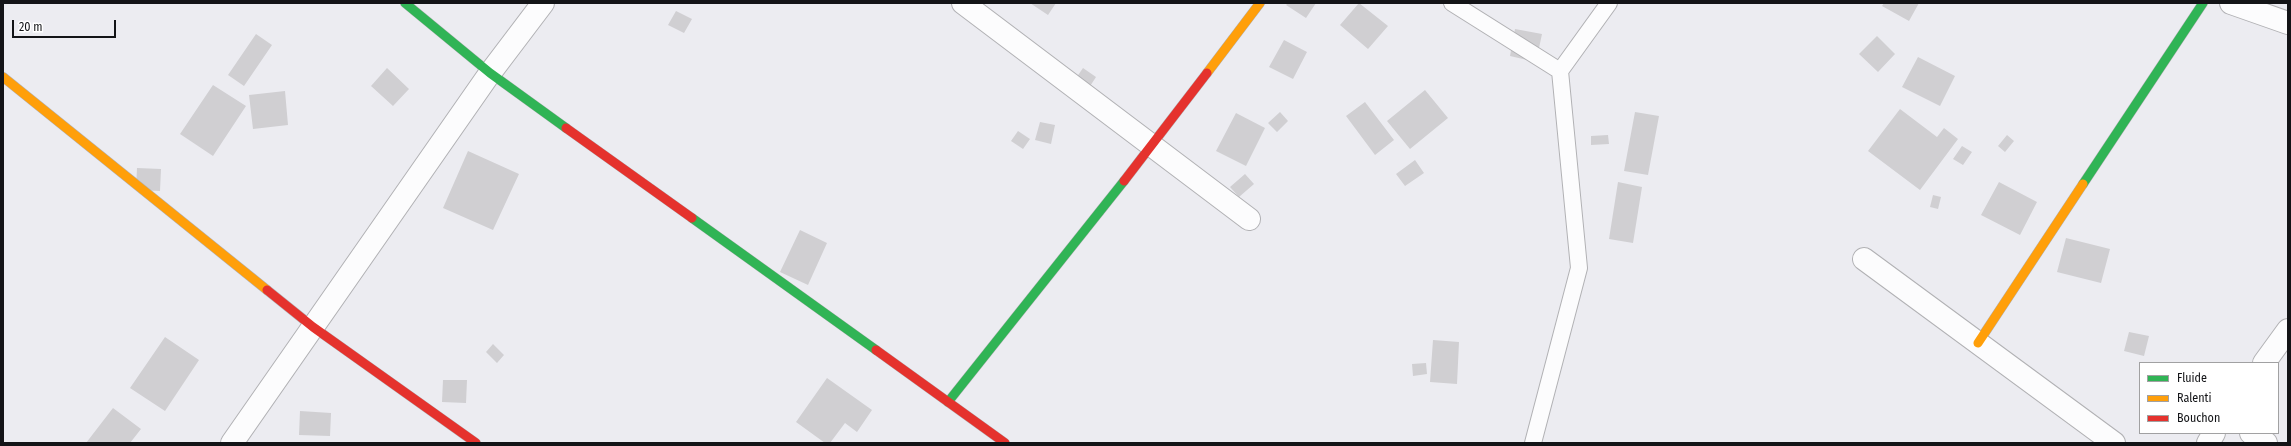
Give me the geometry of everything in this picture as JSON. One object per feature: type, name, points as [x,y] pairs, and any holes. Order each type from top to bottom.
[{"type":"street","points":[[405,3],[490,73],[1005,443]]},
{"type":"street","points":[[232,443],[490,73],[543,3]]},
{"type":"street","points":[[963,3],[1249,219]]},
{"type":"street","points":[[948,402],[1152,146],[1260,3]]},
{"type":"street","points":[[1978,343],[2203,3]]},
{"type":"street","points":[[2231,3],[2288,23]]},
{"type":"street","points":[[3,78],[313,327],[476,443]]},
{"type":"street","points":[[1864,259],[2114,443]]},
{"type":"street","points":[[2265,362],[2288,330]]},
{"type":"street","points":[[2208,443],[2213,434]]},
{"type":"street","points":[[2253,434],[2266,443]]},
{"type":"lane","points":[[1452,3],[1560,71]]},
{"type":"lane","points":[[1533,443],[1579,268],[1560,71],[1609,3]]},
{"type":"building","points":[[1030,3],[1056,3],[1048,15]]},
{"type":"building","points":[[1288,3],[1316,3],[1306,18],[1286,5]]},
{"type":"building","points":[[1359,3],[1388,26],[1368,49],[1340,25]]},
{"type":"building","points":[[1884,3],[1919,3],[1909,21],[1882,6]]},
{"type":"building","points":[[676,11],[692,19],[684,33],[668,25]]},
{"type":"building","points":[[1515,29],[1542,34],[1536,62],[1510,56]]},
{"type":"building","points":[[256,34],[272,45],[244,86],[228,75]]},
{"type":"building","points":[[1877,36],[1895,54],[1878,72],[1859,54]]},
{"type":"building","points":[[1284,40],[1307,52],[1293,79],[1269,67]]},
{"type":"building","points":[[1918,57],[1955,76],[1940,106],[1902,87]]},
{"type":"building","points":[[387,68],[409,89],[393,106],[371,86]]},
{"type":"building","points":[[1083,68],[1096,77],[1083,97],[1070,87]]},
{"type":"building","points":[[213,85],[246,106],[213,156],[180,134]]},
{"type":"building","points":[[1425,90],[1448,118],[1410,149],[1387,121]]},
{"type":"building","points":[[285,91],[288,125],[253,129],[249,95]]},
{"type":"building","points":[[1365,102],[1394,140],[1375,155],[1346,116]]},
{"type":"building","points":[[1900,109],[1937,137],[1944,128],[1958,139],[1920,190],[1868,151]]},
{"type":"building","points":[[1280,112],[1288,121],[1277,132],[1268,123]]},
{"type":"building","points":[[1635,112],[1659,116],[1648,175],[1624,171]]},
{"type":"building","points":[[1236,113],[1265,128],[1246,166],[1216,151]]},
{"type":"building","points":[[1040,122],[1055,125],[1051,144],[1035,140]]},
{"type":"building","points":[[1018,131],[1030,139],[1023,149],[1011,141]]},
{"type":"building","points":[[1608,135],[1609,144],[1591,145],[1591,136]]},
{"type":"building","points":[[2007,135],[2014,141],[2005,152],[1998,146]]},
{"type":"building","points":[[1962,146],[1972,152],[1963,165],[1953,159]]},
{"type":"building","points":[[468,151],[519,174],[493,230],[443,208]]},
{"type":"building","points":[[1415,160],[1424,173],[1405,186],[1396,174]]},
{"type":"building","points":[[137,168],[161,169],[160,191],[136,190]]},
{"type":"building","points":[[1245,174],[1254,184],[1239,197],[1230,187]]},
{"type":"building","points":[[1618,182],[1642,187],[1633,243],[1609,239]]},
{"type":"building","points":[[1999,182],[2037,202],[2020,235],[1981,215]]},
{"type":"building","points":[[1933,195],[1941,197],[1938,209],[1930,207]]},
{"type":"building","points":[[800,230],[827,243],[808,285],[780,272]]},
{"type":"building","points":[[2066,238],[2110,249],[2101,283],[2057,272]]},
{"type":"building","points":[[2129,332],[2149,336],[2144,356],[2124,351]]},
{"type":"building","points":[[165,337],[199,360],[165,411],[130,388]]},
{"type":"building","points":[[1433,340],[1459,342],[1457,384],[1430,382]]},
{"type":"building","points":[[493,344],[504,355],[497,363],[486,352]]},
{"type":"building","points":[[1426,363],[1427,374],[1413,376],[1412,364]]},
{"type":"building","points":[[827,378],[872,410],[857,432],[845,423],[830,443],[825,443],[796,422]]},
{"type":"building","points":[[443,380],[467,380],[466,403],[442,402]]},
{"type":"building","points":[[113,408],[141,429],[130,443],[86,443]]},
{"type":"building","points":[[300,411],[331,413],[330,436],[299,435]]},
{"type":"traffic: fast","points":[[405,3],[490,73],[566,128]]},
{"type":"traffic: fast","points":[[2083,184],[2203,3]]},
{"type":"traffic: fast","points":[[948,402],[1124,181]]},
{"type":"traffic: fast","points":[[692,218],[876,350]]},
{"type":"traffic: slow","points":[[1207,73],[1260,3]]},
{"type":"traffic: slow","points":[[3,77],[267,290]]},
{"type":"traffic: slow","points":[[1978,343],[2083,184]]},
{"type":"traffic: jam","points":[[1124,181],[1207,73]]},
{"type":"traffic: jam","points":[[566,128],[692,218]]},
{"type":"traffic: jam","points":[[267,290],[313,327],[476,443]]},
{"type":"traffic: jam","points":[[876,350],[1005,443]]}]
